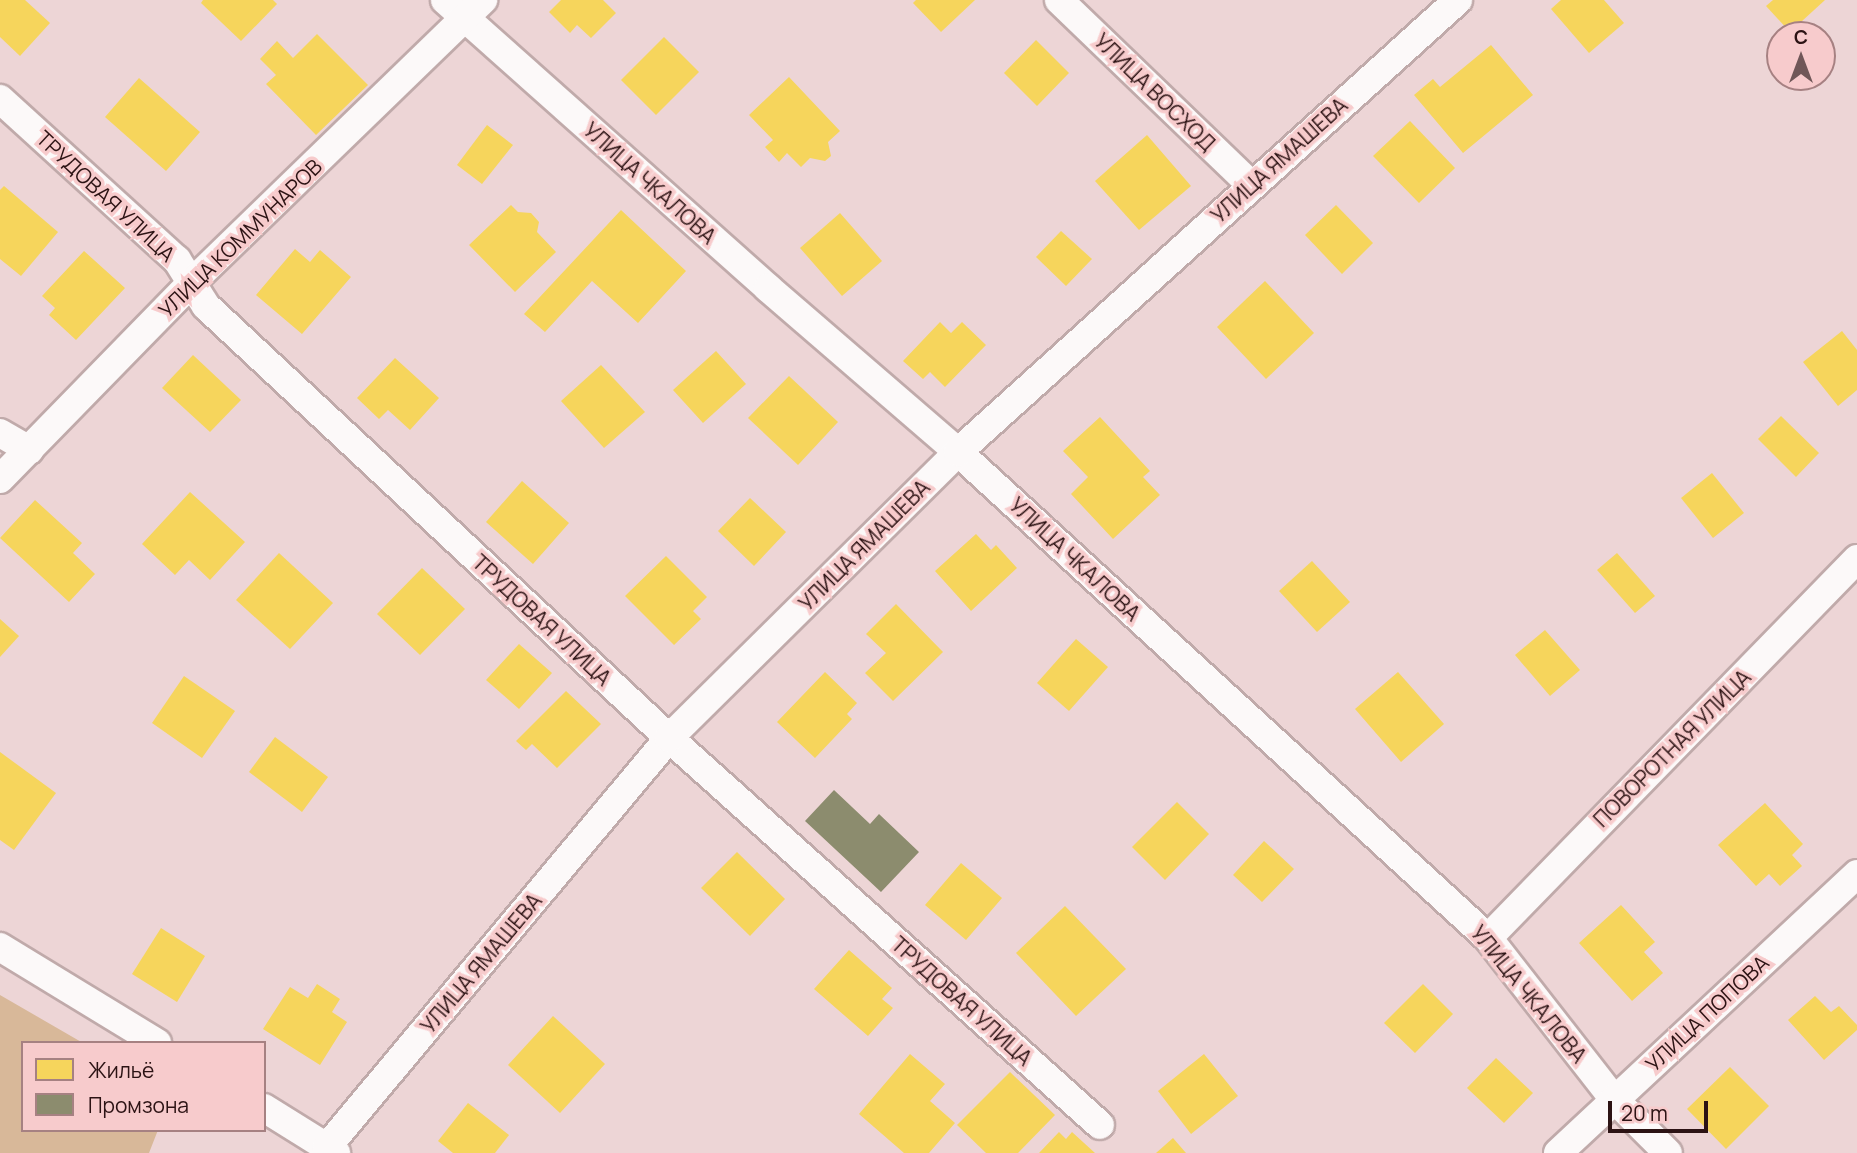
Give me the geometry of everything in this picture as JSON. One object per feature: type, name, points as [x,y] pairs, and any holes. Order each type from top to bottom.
[{"type":"street","name":"УЛИЦА ВОСХОД","points":[[1059,0],[1251,185]]},
{"type":"street","name":"УЛИЦА ЯМАШЕВА","points":[[332,1150],[668,738],[958,452],[1458,0]]},
{"type":"street","name":"УЛИЦА КОММУНАРОВ","points":[[0,479],[465,6]]},
{"type":"street","name":"УЛИЦА ЧКАЛОВА","points":[[465,6],[768,288],[958,452],[1488,938],[1614,1099],[1668,1153]]},
{"type":"street","name":"ТРУДОВАЯ УЛИЦА","points":[[0,99],[177,260],[205,306],[668,738],[1100,1125]]},
{"type":"street","points":[[0,433],[29,450]]},
{"type":"street","name":"ПОВОРОТНАЯ УЛИЦА","points":[[1488,938],[1857,559]]},
{"type":"street","name":"УЛИЦА ПОПОВА","points":[[1558,1153],[1857,874]]},
{"type":"street","points":[[0,947],[154,1041]]},
{"type":"street","points":[[266,1109],[332,1150]]},
{"type":"shaded area","points":[[0,995],[80,1041],[21,1041],[21,1132],[157,1132],[149,1153],[0,1153]]},
{"type":"building: Жильё","points":[[0,0],[25,0],[50,23],[20,56],[0,37]]},
{"type":"building: Жильё","points":[[203,0],[273,0],[277,4],[241,41],[201,3]]},
{"type":"building: Жильё","points":[[561,0],[603,0],[616,13],[591,38],[577,25],[570,33],[549,12]]},
{"type":"building: Жильё","points":[[916,0],[975,0],[941,32],[913,3]]},
{"type":"building: Жильё","points":[[1561,0],[1604,0],[1624,23],[1589,53],[1551,9]]},
{"type":"building: Жильё","points":[[1773,0],[1825,0],[1802,21],[1780,21],[1766,6]]},
{"type":"building: Жильё","points":[[317,34],[368,85],[316,135],[266,84],[276,75],[260,59],[277,41],[293,58]]},
{"type":"building: Жильё","points":[[664,37],[699,72],[656,115],[621,80]]},
{"type":"building: Жильё","points":[[1036,40],[1069,73],[1037,106],[1004,73]]},
{"type":"building: Жильё","points":[[1491,45],[1533,95],[1463,153],[1414,95],[1433,79],[1440,87]]},
{"type":"building: Жильё","points":[[789,77],[840,131],[828,142],[831,156],[825,161],[810,158],[801,167],[787,153],[779,162],[765,147],[773,140],[749,115]]},
{"type":"building: Жильё","points":[[139,78],[200,132],[166,171],[105,117]]},
{"type":"building: Жильё","points":[[1410,121],[1455,168],[1419,203],[1373,156]]},
{"type":"building: Жильё","points":[[487,125],[513,145],[482,184],[457,165]]},
{"type":"building: Жильё","points":[[1147,135],[1191,186],[1139,230],[1095,181]]},
{"type":"building: Жильё","points":[[4,186],[58,232],[21,276],[0,259],[0,190]]},
{"type":"building: Жильё","points":[[511,205],[518,212],[531,213],[539,222],[537,232],[556,252],[515,292],[469,245]]},
{"type":"building: Жильё","points":[[1336,205],[1373,243],[1342,274],[1305,235]]},
{"type":"building: Жильё","points":[[621,210],[686,271],[638,323],[592,281],[545,332],[524,314]]},
{"type":"building: Жильё","points":[[840,213],[882,261],[842,296],[800,248]]},
{"type":"building: Жильё","points":[[1061,231],[1092,259],[1066,286],[1036,257]]},
{"type":"building: Жильё","points":[[295,249],[310,262],[320,250],[351,277],[302,334],[256,295]]},
{"type":"building: Жильё","points":[[84,251],[125,288],[76,340],[49,315],[55,308],[42,296]]},
{"type":"building: Жильё","points":[[1265,281],[1314,333],[1266,379],[1217,327]]},
{"type":"building: Жильё","points":[[940,322],[951,333],[962,322],[986,345],[945,387],[930,372],[923,379],[903,361]]},
{"type":"building: Жильё","points":[[1842,331],[1857,350],[1857,390],[1838,406],[1803,362]]},
{"type":"building: Жильё","points":[[716,351],[746,384],[703,423],[673,390]]},
{"type":"building: Жильё","points":[[193,355],[241,400],[210,432],[162,388]]},
{"type":"building: Жильё","points":[[395,358],[439,398],[410,430],[388,410],[379,419],[357,398]]},
{"type":"building: Жильё","points":[[601,365],[645,412],[604,448],[561,401]]},
{"type":"building: Жильё","points":[[789,376],[838,422],[798,465],[748,418]]},
{"type":"building: Жильё","points":[[1781,416],[1819,453],[1796,477],[1758,439]]},
{"type":"building: Жильё","points":[[1100,417],[1150,471],[1143,477],[1160,495],[1113,539],[1071,494],[1088,477],[1063,451]]},
{"type":"building: Жильё","points":[[1712,473],[1744,513],[1713,538],[1681,498]]},
{"type":"building: Жильё","points":[[522,481],[569,523],[533,564],[486,522]]},
{"type":"building: Жильё","points":[[190,492],[245,542],[210,580],[189,560],[175,575],[142,544]]},
{"type":"building: Жильё","points":[[750,498],[786,532],[754,566],[718,531]]},
{"type":"building: Жильё","points":[[35,500],[82,543],[73,553],[95,574],[69,602],[0,538]]},
{"type":"building: Жильё","points":[[976,534],[991,550],[996,545],[1017,568],[971,611],[935,571]]},
{"type":"building: Жильё","points":[[279,553],[333,603],[290,649],[236,600]]},
{"type":"building: Жильё","points":[[1617,553],[1655,596],[1635,613],[1597,570]]},
{"type":"building: Жильё","points":[[666,556],[707,597],[693,611],[701,619],[674,645],[625,596]]},
{"type":"building: Жильё","points":[[1312,561],[1350,602],[1317,632],[1279,591]]},
{"type":"building: Жильё","points":[[422,568],[465,609],[420,655],[377,614]]},
{"type":"building: Жильё","points":[[896,604],[943,652],[893,701],[865,673],[886,653],[866,634]]},
{"type":"building: Жильё","points":[[0,619],[19,636],[0,657]]},
{"type":"building: Жильё","points":[[1545,630],[1580,670],[1550,696],[1515,655]]},
{"type":"building: Жильё","points":[[1076,639],[1108,667],[1069,711],[1037,683]]},
{"type":"building: Жильё","points":[[519,644],[552,673],[519,709],[486,680]]},
{"type":"building: Жильё","points":[[825,672],[857,703],[847,714],[852,719],[815,758],[777,722]]},
{"type":"building: Жильё","points":[[1398,672],[1444,724],[1401,762],[1355,709]]},
{"type":"building: Жильё","points":[[184,676],[235,711],[202,758],[152,723]]},
{"type":"building: Жильё","points":[[566,691],[601,724],[557,768],[532,744],[526,750],[516,741]]},
{"type":"building: Жильё","points":[[275,737],[328,777],[302,812],[249,772]]},
{"type":"building: Жильё","points":[[0,752],[56,793],[14,850],[0,840]]},
{"type":"building: Жильё","points":[[1177,802],[1209,834],[1165,880],[1132,847]]},
{"type":"building: Жильё","points":[[1765,803],[1803,844],[1792,855],[1802,866],[1780,886],[1769,874],[1756,886],[1718,845]]},
{"type":"building: Жильё","points":[[1264,841],[1294,869],[1262,902],[1233,875]]},
{"type":"building: Жильё","points":[[737,852],[785,899],[750,936],[701,888]]},
{"type":"building: Жильё","points":[[961,863],[1002,898],[966,940],[925,905]]},
{"type":"building: Жильё","points":[[1621,905],[1655,942],[1644,952],[1663,973],[1632,1001],[1579,943]]},
{"type":"building: Жильё","points":[[1065,906],[1126,969],[1076,1016],[1016,953]]},
{"type":"building: Жильё","points":[[161,928],[205,956],[177,1002],[132,974]]},
{"type":"building: Жильё","points":[[849,950],[892,988],[882,999],[893,1008],[868,1036],[814,989]]},
{"type":"building: Жильё","points":[[317,984],[340,999],[332,1012],[347,1022],[320,1065],[263,1029],[290,987],[308,998]]},
{"type":"building: Жильё","points":[[1423,984],[1453,1014],[1415,1053],[1384,1023]]},
{"type":"building: Жильё","points":[[1815,996],[1831,1012],[1839,1006],[1857,1025],[1857,1030],[1824,1060],[1788,1020]]},
{"type":"building: Жильё","points":[[553,1016],[605,1064],[560,1113],[508,1065]]},
{"type":"building: Жильё","points":[[910,1054],[945,1084],[930,1101],[955,1123],[929,1153],[904,1153],[859,1114]]},
{"type":"building: Жильё","points":[[1204,1054],[1238,1096],[1191,1134],[1158,1091]]},
{"type":"building: Жильё","points":[[1496,1058],[1533,1093],[1504,1123],[1467,1088]]},
{"type":"building: Жильё","points":[[1730,1067],[1769,1106],[1726,1149],[1687,1109]]},
{"type":"building: Жильё","points":[[1010,1072],[1055,1115],[1018,1153],[986,1153],[957,1125]]},
{"type":"building: Жильё","points":[[468,1103],[509,1135],[495,1153],[453,1153],[438,1141]]},
{"type":"building: Жильё","points":[[1059,1132],[1066,1139],[1072,1132],[1095,1153],[1039,1153]]},
{"type":"building: Жильё","points":[[1173,1138],[1186,1153],[1156,1153]]},
{"type":"building: Промзона","points":[[834,790],[870,824],[879,814],[919,852],[881,892],[805,821]]}]
